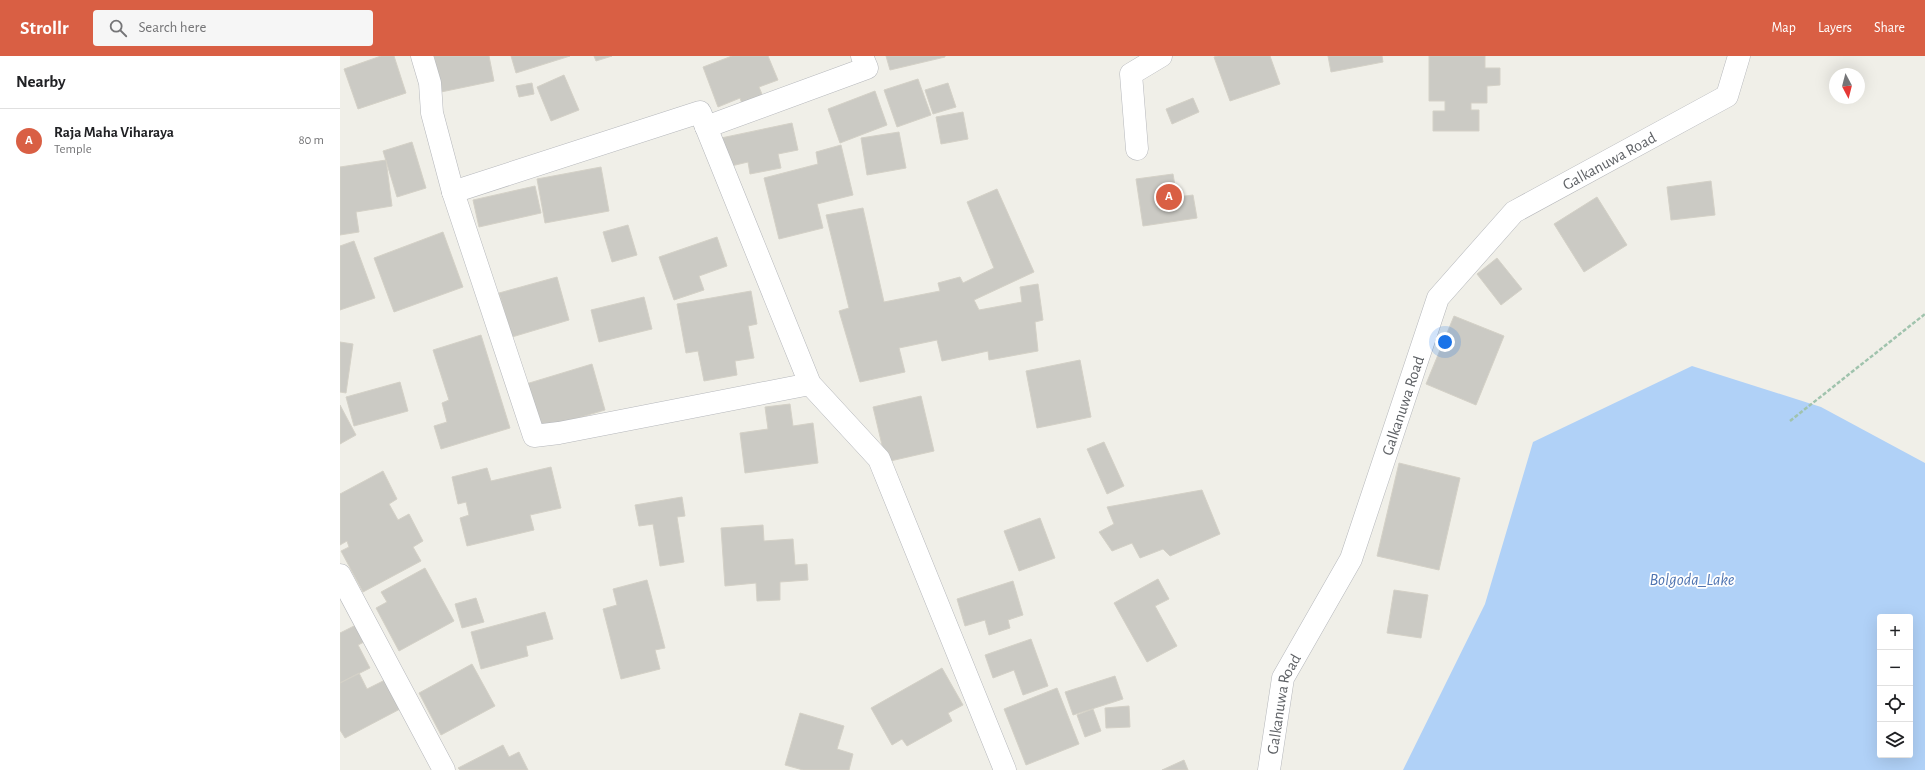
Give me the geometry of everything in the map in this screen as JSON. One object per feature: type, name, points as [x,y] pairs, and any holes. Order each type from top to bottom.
[{"type":"street","points":[[422,56],[430,83],[432,113],[452,192],[534,436],[559,433],[810,384]]},
{"type":"street","points":[[706,127],[867,68],[862,56]]},
{"type":"street","points":[[1137,149],[1131,74],[1161,56]]},
{"type":"street","name":"Galkanuwa Road","points":[[1269,770],[1283,678],[1351,559],[1438,298],[1514,212],[1727,96],[1739,56]]},
{"type":"street","points":[[452,192],[700,112],[810,384],[879,459],[1005,770]]},
{"type":"street","points":[[340,575],[444,770]]},
{"type":"path","points":[[1790,421],[1925,314]]},
{"type":"water","name":"Bolgoda_Lake","points":[[1692,366],[1821,407],[1925,463],[1925,770],[1403,770],[1485,604],[1533,442]]},
{"type":"building","points":[[381,56],[394,56],[406,93],[358,109],[344,69]]},
{"type":"building","points":[[434,56],[489,56],[494,81],[441,92]]},
{"type":"building","points":[[511,56],[570,56],[516,73]]},
{"type":"building","points":[[594,56],[612,56],[596,61]]},
{"type":"building","points":[[732,56],[768,56],[778,80],[759,87],[764,99],[743,107],[740,98],[718,107],[703,67]]},
{"type":"building","points":[[886,56],[945,56],[945,57],[890,70]]},
{"type":"building","points":[[1270,56],[1280,84],[1230,101],[1214,57]]},
{"type":"building","points":[[1328,56],[1382,56],[1383,62],[1331,72]]},
{"type":"building","points":[[1429,56],[1485,56],[1485,68],[1500,68],[1500,85],[1487,86],[1487,103],[1471,103],[1471,110],[1479,110],[1479,131],[1433,131],[1433,111],[1445,111],[1445,101],[1429,101]]},
{"type":"building","points":[[564,75],[579,110],[551,121],[537,87]]},
{"type":"building","points":[[918,79],[931,115],[897,127],[884,90]]},
{"type":"building","points":[[532,83],[534,94],[519,97],[516,86]]},
{"type":"building","points":[[948,83],[956,107],[933,114],[925,90]]},
{"type":"building","points":[[875,91],[887,125],[840,143],[828,109]]},
{"type":"building","points":[[1193,98],[1199,112],[1172,124],[1166,109]]},
{"type":"building","points":[[963,112],[968,139],[941,144],[936,117]]},
{"type":"building","points":[[792,123],[798,150],[778,154],[781,168],[750,174],[748,162],[727,167],[721,138]]},
{"type":"building","points":[[899,132],[906,168],[867,175],[861,138]]},
{"type":"building","points":[[412,142],[426,188],[397,197],[383,151]]},
{"type":"building","points":[[841,145],[853,195],[817,204],[823,228],[779,239],[764,178],[818,164],[816,152]]},
{"type":"building","points":[[386,160],[392,206],[356,212],[359,232],[340,235],[340,167]]},
{"type":"building","points":[[601,167],[609,211],[545,223],[537,179]]},
{"type":"building","points":[[1173,174],[1177,197],[1193,195],[1197,218],[1143,226],[1136,179]]},
{"type":"building","points":[[1711,181],[1715,215],[1671,220],[1667,187]]},
{"type":"building","points":[[535,186],[541,213],[479,227],[473,200]]},
{"type":"building","points":[[997,189],[1034,272],[974,300],[979,310],[1022,302],[1020,287],[1038,284],[1043,320],[1035,322],[1038,351],[989,360],[988,351],[942,361],[937,340],[899,348],[905,372],[860,382],[839,311],[849,308],[826,215],[863,208],[884,302],[940,291],[938,283],[960,277],[963,283],[994,268],[967,202]]},
{"type":"building","points":[[1597,197],[1627,245],[1584,272],[1554,224]]},
{"type":"building","points":[[628,225],[637,255],[612,262],[603,232]]},
{"type":"building","points":[[443,232],[463,287],[394,312],[374,258]]},
{"type":"building","points":[[717,237],[727,266],[699,276],[704,290],[674,300],[659,257]]},
{"type":"building","points":[[354,241],[375,298],[340,310],[340,246]]},
{"type":"building","points":[[1497,258],[1522,289],[1501,305],[1477,274]]},
{"type":"building","points":[[557,277],[569,320],[512,337],[499,293]]},
{"type":"building","points":[[751,291],[757,324],[748,326],[754,358],[735,361],[737,375],[704,381],[698,351],[686,353],[677,304]]},
{"type":"building","points":[[644,297],[652,329],[599,342],[591,310]]},
{"type":"building","points":[[1454,316],[1504,336],[1476,405],[1426,384]]},
{"type":"building","points":[[481,335],[510,428],[441,449],[434,426],[447,422],[442,403],[449,400],[433,350]]},
{"type":"building","points":[[340,342],[353,344],[346,393],[340,392]]},
{"type":"building","points":[[1080,360],[1091,417],[1037,428],[1026,371]]},
{"type":"building","points":[[592,364],[605,410],[540,429],[526,384]]},
{"type":"building","points":[[400,382],[408,411],[354,426],[346,397]]},
{"type":"building","points":[[921,396],[934,451],[886,462],[873,407]]},
{"type":"building","points":[[790,404],[793,426],[813,423],[818,463],[745,473],[740,433],[768,429],[765,407]]},
{"type":"building","points":[[340,405],[356,435],[340,444]]},
{"type":"building","points":[[1104,442],[1124,486],[1107,494],[1087,449]]},
{"type":"building","points":[[1399,463],[1460,478],[1439,570],[1377,556]]},
{"type":"building","points":[[551,467],[561,508],[530,515],[534,530],[467,546],[460,518],[469,515],[466,502],[458,504],[452,477],[487,468],[491,481]]},
{"type":"building","points":[[383,471],[397,499],[389,504],[398,520],[409,514],[423,541],[413,547],[421,561],[363,592],[341,551],[349,547],[347,541],[340,545],[340,494]]},
{"type":"building","points":[[1202,490],[1220,534],[1170,556],[1163,549],[1140,558],[1132,543],[1112,551],[1099,532],[1114,524],[1107,507]]},
{"type":"building","points":[[682,497],[685,516],[677,517],[684,562],[660,566],[653,524],[639,526],[635,505]]},
{"type":"building","points":[[1040,518],[1055,558],[1019,571],[1004,531]]},
{"type":"building","points":[[763,525],[764,541],[793,539],[795,565],[807,564],[808,580],[780,582],[780,600],[757,601],[756,583],[725,586],[721,528]]},
{"type":"building","points":[[425,568],[454,621],[399,651],[376,608],[387,602],[381,592]]},
{"type":"building","points":[[1158,579],[1169,599],[1155,606],[1177,646],[1147,662],[1114,603]]},
{"type":"building","points":[[647,580],[665,648],[655,650],[660,669],[621,679],[603,609],[617,605],[613,589]]},
{"type":"building","points":[[1013,581],[1023,615],[1008,620],[1010,628],[989,635],[985,620],[965,626],[957,599]]},
{"type":"building","points":[[1394,590],[1428,595],[1421,638],[1387,633]]},
{"type":"building","points":[[476,598],[484,622],[462,628],[455,604]]},
{"type":"building","points":[[545,612],[553,639],[526,646],[528,656],[481,669],[471,632]]},
{"type":"building","points":[[356,625],[364,642],[358,645],[370,668],[340,683],[340,633]]},
{"type":"building","points":[[1031,639],[1048,686],[1023,695],[1014,670],[993,678],[985,655]]},
{"type":"building","points":[[472,664],[495,706],[441,735],[419,693]]},
{"type":"building","points":[[942,668],[963,705],[948,713],[952,721],[907,746],[902,739],[892,745],[871,708]]},
{"type":"building","points":[[359,673],[367,689],[385,680],[400,709],[345,738],[340,730],[340,683]]},
{"type":"building","points":[[1115,676],[1123,699],[1073,715],[1065,692]]},
{"type":"building","points":[[1057,688],[1079,744],[1026,765],[1004,709]]},
{"type":"building","points":[[1129,706],[1130,727],[1106,728],[1105,708]]},
{"type":"building","points":[[1093,709],[1101,731],[1085,737],[1077,715]]},
{"type":"building","points":[[800,713],[844,726],[837,749],[853,754],[849,770],[803,770],[785,765]]},
{"type":"building","points":[[503,745],[509,757],[519,752],[528,770],[460,770],[458,768]]},
{"type":"building","points":[[1184,760],[1188,770],[1162,770]]},
{"type":"place","name":"Raja Maha Viharaya","points":[[1169,197]]}]
